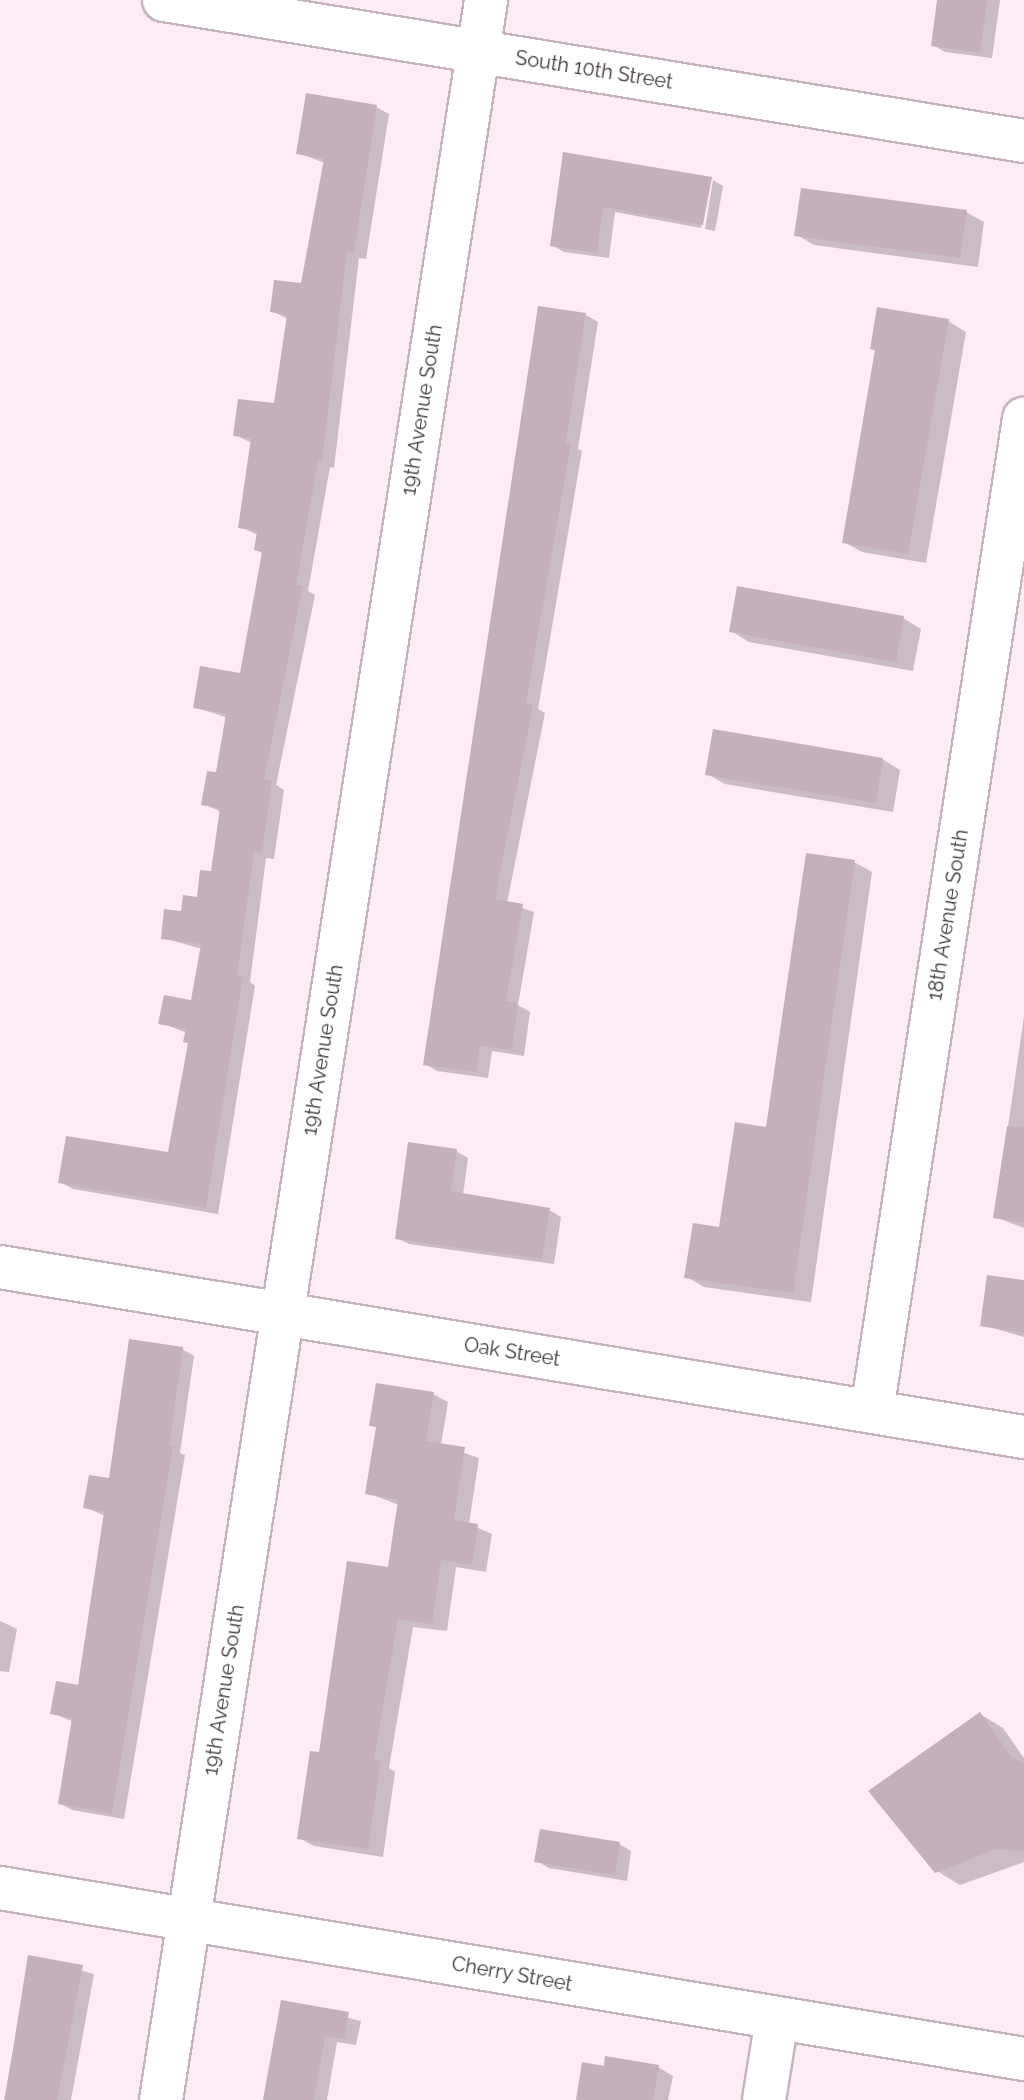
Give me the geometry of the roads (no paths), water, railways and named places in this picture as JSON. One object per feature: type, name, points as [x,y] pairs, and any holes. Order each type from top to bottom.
[{"type":"street","name":"South 10th Street","points":[[164,0],[1024,141]]},
{"type":"street","name":"19th Avenue South","points":[[161,2100],[486,0]]},
{"type":"street","name":"18th Avenue South","points":[[872,1411],[1024,419]]},
{"type":"street","name":"Oak Street","points":[[0,1267],[1024,1437]]},
{"type":"street","name":"Cherry Street","points":[[0,1888],[1024,2059]]},
{"type":"street","points":[[764,2100],[777,2019]]}]
